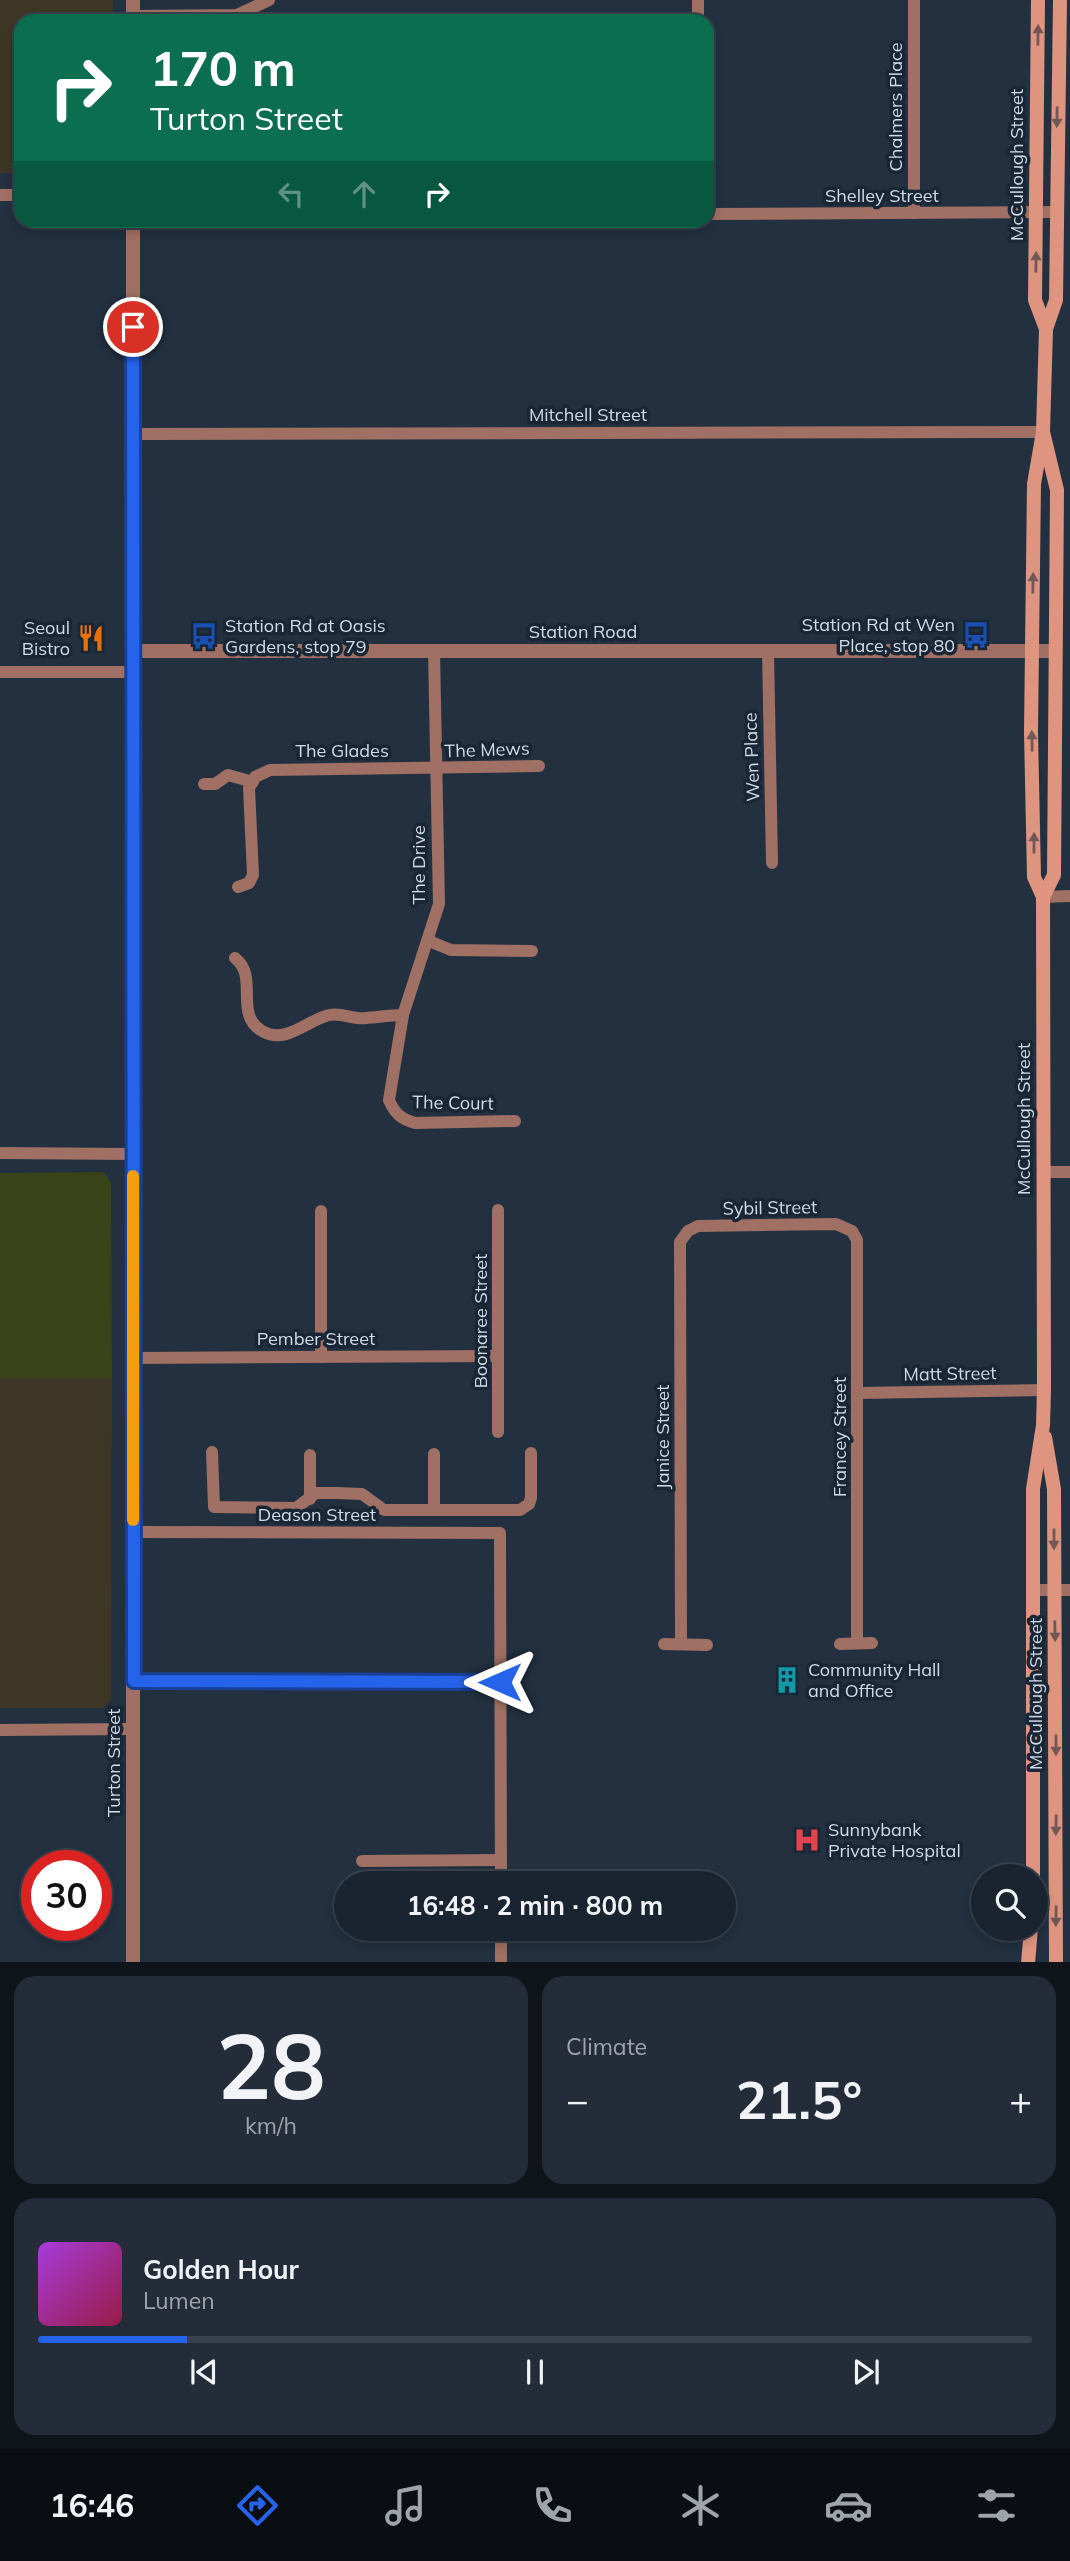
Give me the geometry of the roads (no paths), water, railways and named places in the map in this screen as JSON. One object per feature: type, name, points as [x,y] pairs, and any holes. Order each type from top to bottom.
[{"type":"main road","name":"McCullough Street","points":[[1038,0],[1035,300],[1046,329]]},
{"type":"main road","name":"McCullough Street","points":[[1044,897],[1034,877],[1034,484],[1043,432],[1046,329],[1056,300],[1060,0]]},
{"type":"main road","name":"McCullough Street","points":[[1033,1864],[1033,1489],[1043,1426],[1044,1390],[1044,897],[1054,875],[1057,490],[1043,432]]},
{"type":"main road","name":"McCullough Street","points":[[1043,1426],[1054,1489],[1056,1962]]},
{"type":"main road","points":[[1028,1962],[1030,1941]]},
{"type":"street","points":[[239,14],[269,0]]},
{"type":"street","name":"Chalmers Place","points":[[914,0],[914,213]]},
{"type":"street","name":"Shelley Street","points":[[714,214],[1056,212]]},
{"type":"street","name":"Turton Street","points":[[132,1962],[133,228]]},
{"type":"street","name":"Mitchell Street","points":[[134,433],[1043,432]]},
{"type":"street","name":"Wen Place","points":[[768,650],[772,863]]},
{"type":"street","name":"Station Road","points":[[133,651],[1055,651]]},
{"type":"street","name":"The Drive","points":[[394,1112],[389,1101],[390,1083],[403,1015],[439,904],[434,651]]},
{"type":"street","points":[[0,672],[133,672]]},
{"type":"street","name":"The Mews","points":[[435,769],[539,766]]},
{"type":"street","name":"The Glades","points":[[204,784],[215,784],[229,775],[253,782],[270,770],[289,768],[435,769]]},
{"type":"street","points":[[238,887],[249,883],[253,875],[248,805],[253,782]]},
{"type":"street","points":[[1044,897],[1070,896]]},
{"type":"street","points":[[429,941],[450,950],[532,951]]},
{"type":"street","points":[[235,958],[246,974],[246,1009],[253,1027],[268,1035],[287,1034],[332,1014],[367,1018],[403,1015]]},
{"type":"street","name":"The Court","points":[[394,1112],[403,1120],[415,1123],[515,1121]]},
{"type":"street","points":[[0,1153],[133,1154]]},
{"type":"street","points":[[1044,1172],[1070,1172]]},
{"type":"street","name":"Boonaree Street","points":[[498,1210],[498,1432]]},
{"type":"street","points":[[321,1211],[321,1357]]},
{"type":"street","name":"Sybil Street","points":[[688,1231],[698,1226],[836,1224],[852,1231]]},
{"type":"street","name":"Janice Street","points":[[681,1644],[680,1242],[688,1231]]},
{"type":"street","name":"Francey Street","points":[[852,1231],[857,1240],[857,1643]]},
{"type":"street","name":"Pember Street","points":[[134,1358],[498,1356]]},
{"type":"street","name":"Matt Street","points":[[858,1393],[1044,1390]]},
{"type":"street","points":[[212,1452],[214,1507],[296,1508],[316,1493],[362,1494],[384,1510],[520,1510],[529,1504],[531,1498],[531,1453]]},
{"type":"street","points":[[434,1510],[435,1454]]},
{"type":"street","points":[[310,1455],[310,1499]]},
{"type":"street","name":"Deason Street","points":[[133,1532],[500,1533],[500,1682]]},
{"type":"street","points":[[1034,1591],[1070,1590]]},
{"type":"street","points":[[840,1644],[872,1643]]},
{"type":"street","points":[[664,1644],[707,1645]]},
{"type":"street","points":[[134,1681],[500,1682],[501,1871]]},
{"type":"street","points":[[0,1730],[133,1729]]},
{"type":"street","points":[[362,1861],[501,1860]]},
{"type":"street","points":[[501,1941],[501,1962]]},
{"type":"place","name":"Station Rd at Wen Place, stop 80","points":[[976,635]]},
{"type":"place","name":"Station Rd at Oasis Gardens, stop 79","points":[[204,636]]},
{"type":"place","name":"Seoul Bistro","points":[[91,638]]},
{"type":"place","name":"Community Hall and Office","points":[[787,1680]]},
{"type":"place","name":"Sunnybank Private Hospital","points":[[807,1840]]}]
